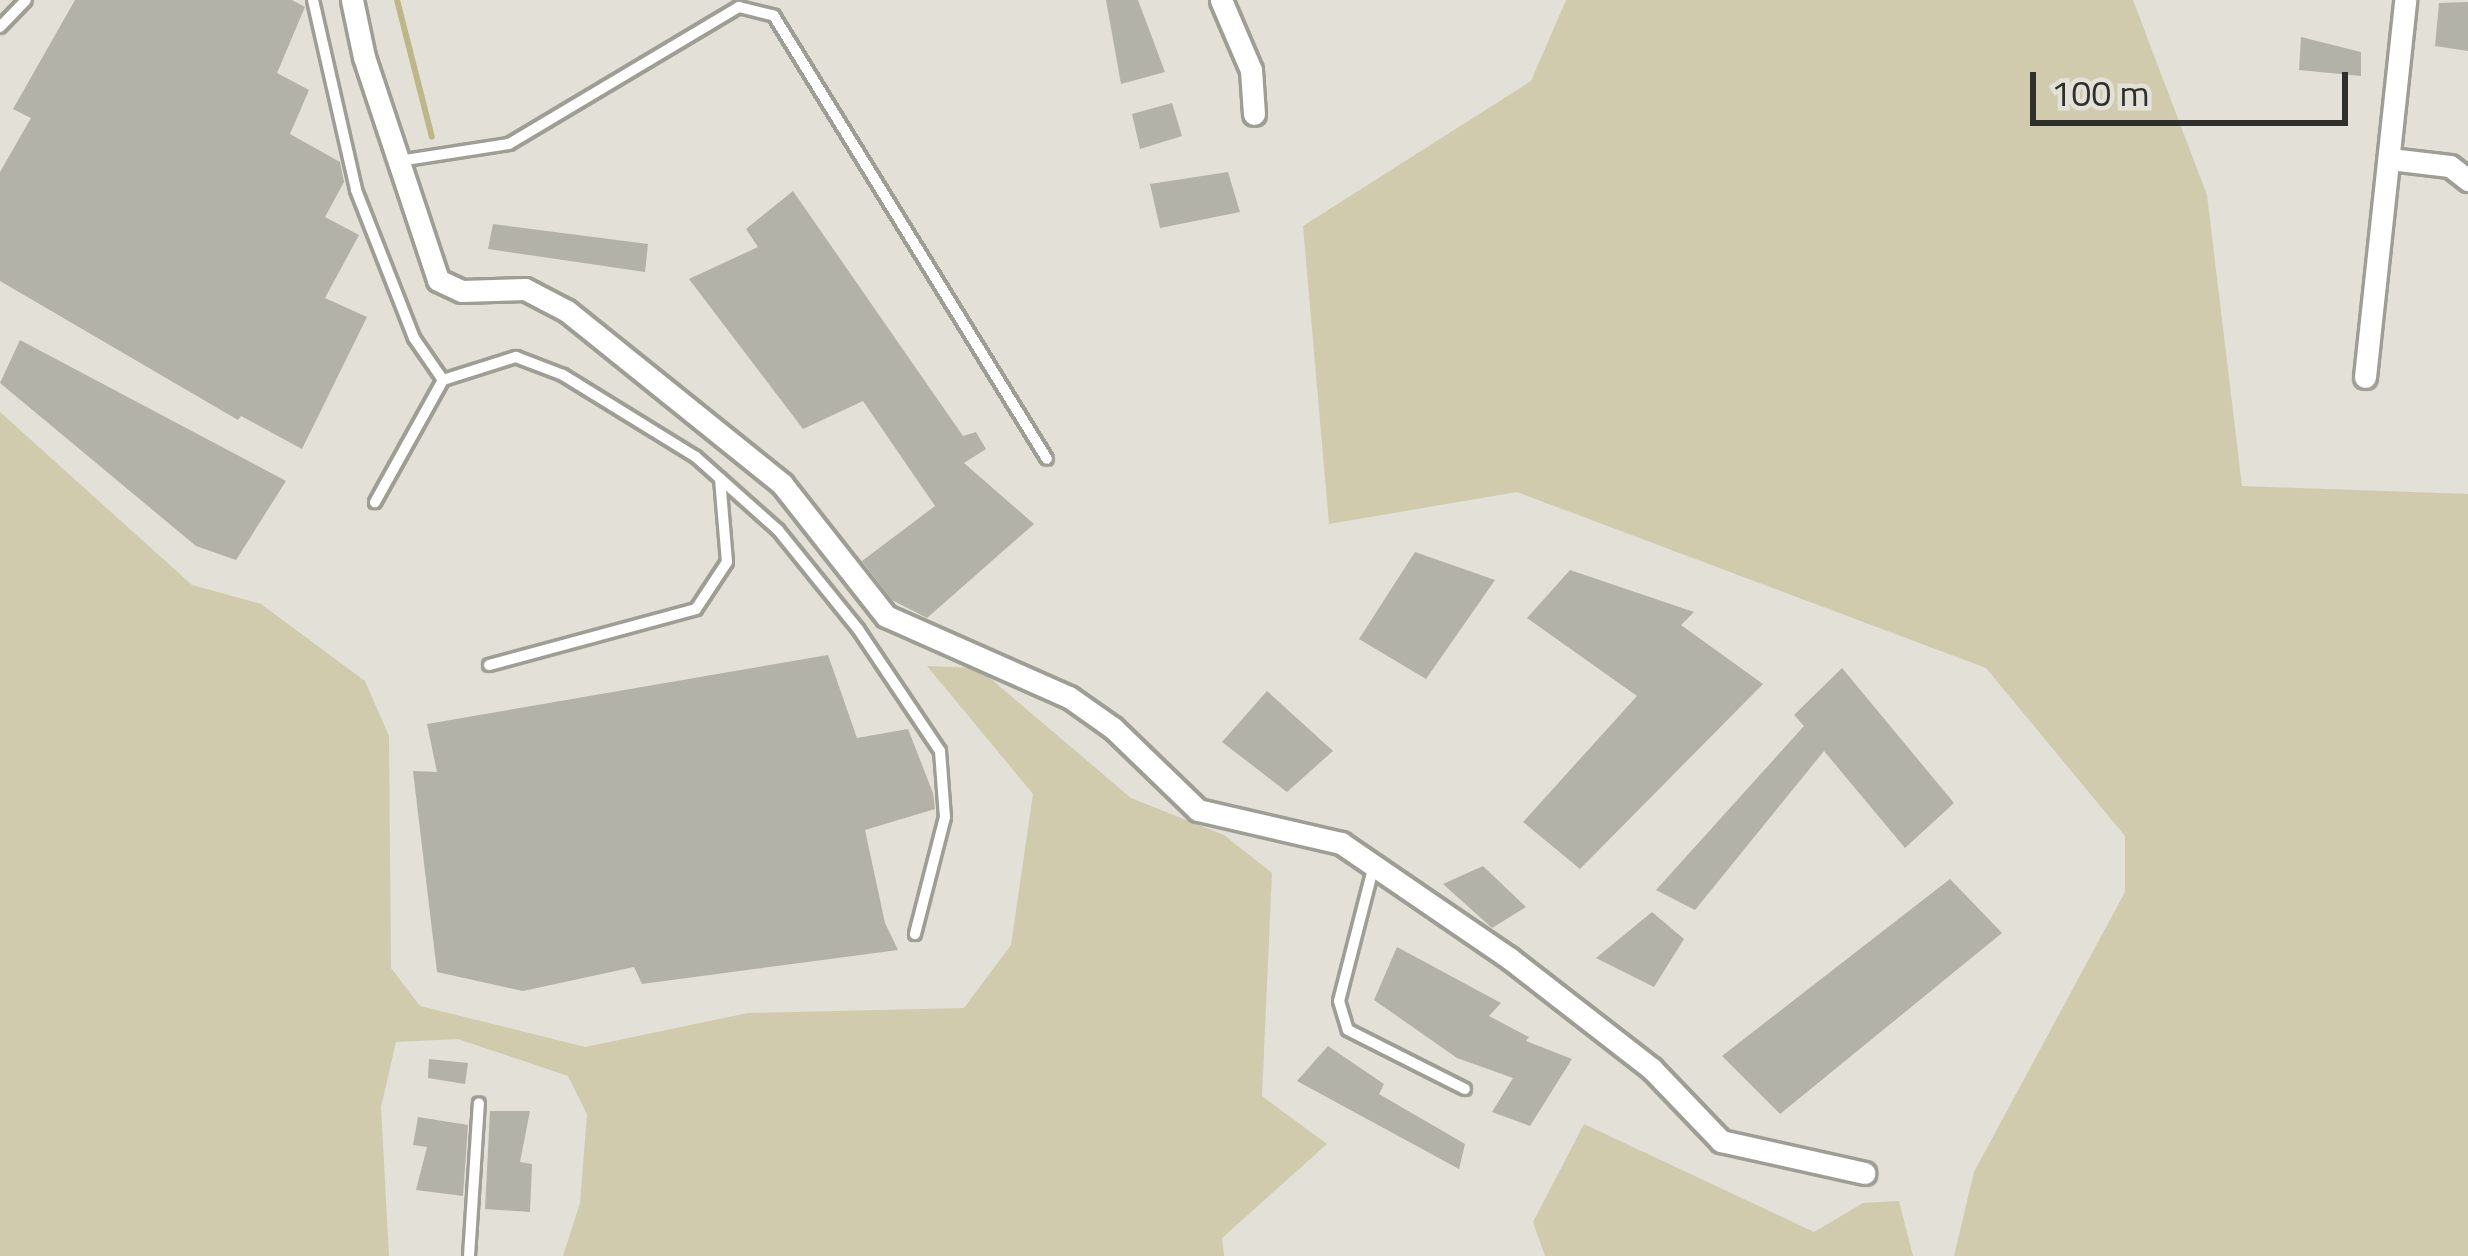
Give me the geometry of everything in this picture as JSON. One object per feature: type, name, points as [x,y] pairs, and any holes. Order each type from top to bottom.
[{"type":"street","points":[[352,0],[364,57],[438,280],[462,291],[525,289],[567,311],[782,484],[886,616],[1069,697],[1113,728],[1198,810],[1341,843],[1509,958],[1652,1069],[1721,1141],[1864,1173]]},
{"type":"street","points":[[1221,0],[1251,70],[1254,114]]},
{"type":"street","points":[[2365,377],[2405,0]]},
{"type":"street","points":[[2390,159],[2450,166],[2468,179]]},
{"type":"lane","points":[[0,27],[26,0]]},
{"type":"lane","points":[[313,0],[356,190],[414,338],[443,380]]},
{"type":"lane","points":[[398,161],[509,144],[739,8],[774,16],[1048,459]]},
{"type":"lane","points":[[375,502],[443,380],[516,357],[563,375],[696,457],[778,530],[832,596],[940,751],[945,817],[915,934]]},
{"type":"lane","points":[[489,665],[696,609],[727,562],[719,478]]},
{"type":"lane","points":[[1373,865],[1339,1001],[1348,1030],[1465,1089]]},
{"type":"lane","points":[[470,1256],[479,1103]]},
{"type":"shaded area","points":[[1566,0],[2133,0],[2207,195],[2242,486],[2468,494],[2468,1256],[1954,1256],[1974,1172],[2125,892],[2125,836],[1986,668],[1517,492],[1329,524],[1303,226],[1531,81]]},
{"type":"shaded area","points":[[0,412],[192,585],[261,604],[365,681],[389,736],[391,968],[420,1006],[585,1047],[748,1013],[964,1008],[1011,945],[1033,794],[927,666],[978,668],[1131,798],[1224,835],[1272,873],[1262,1096],[1327,1144],[1222,1238],[1224,1256],[563,1256],[580,1203],[587,1114],[568,1076],[458,1039],[396,1042],[381,1107],[389,1256],[0,1256]]},
{"type":"shaded area","points":[[1584,1124],[1814,1232],[1863,1203],[1899,1201],[1913,1256],[1545,1256],[1533,1222]]},
{"type":"building","points":[[75,0],[292,0],[305,7],[277,73],[309,90],[290,134],[340,162],[344,182],[325,217],[359,235],[325,298],[367,317],[302,449],[241,416],[238,420],[0,281],[0,172],[31,118],[13,109]]},
{"type":"building","points":[[1106,0],[1138,0],[1165,72],[1121,84]]},
{"type":"building","points":[[2468,2],[2468,51],[2435,46],[2439,3]]},
{"type":"building","points":[[2301,37],[2361,52],[2361,76],[2299,70]]},
{"type":"building","points":[[1172,103],[1182,136],[1140,149],[1132,114]]},
{"type":"building","points":[[1228,172],[1240,212],[1160,228],[1150,184]]},
{"type":"building","points":[[793,191],[963,436],[976,432],[986,449],[964,463],[1034,524],[927,618],[892,600],[862,561],[935,506],[863,401],[803,429],[689,279],[758,247],[746,229]]},
{"type":"building","points":[[493,224],[648,244],[645,272],[488,249]]},
{"type":"building","points":[[20,340],[286,481],[236,560],[196,546],[0,383]]},
{"type":"building","points":[[1415,552],[1495,580],[1426,679],[1359,639]]},
{"type":"building","points":[[1570,570],[1694,612],[1681,625],[1763,684],[1580,869],[1523,822],[1637,696],[1527,618]]},
{"type":"building","points":[[828,655],[857,738],[908,729],[933,793],[935,809],[865,830],[885,923],[898,950],[642,984],[634,967],[523,991],[437,972],[413,771],[437,772],[427,724]]},
{"type":"building","points":[[1842,668],[1954,803],[1905,848],[1824,751],[1695,910],[1656,890],[1804,726],[1794,715]]},
{"type":"building","points":[[1267,691],[1333,751],[1287,792],[1222,742]]},
{"type":"building","points":[[1483,866],[1526,907],[1492,928],[1443,884]]},
{"type":"building","points":[[1950,879],[2002,933],[1780,1114],[1722,1056]]},
{"type":"building","points":[[1652,912],[1684,939],[1654,987],[1596,958]]},
{"type":"building","points":[[1397,947],[1501,1003],[1489,1016],[1529,1037],[1526,1041],[1572,1059],[1530,1126],[1492,1112],[1513,1078],[1457,1058],[1374,1000]]},
{"type":"building","points":[[1328,1046],[1384,1084],[1379,1094],[1465,1144],[1459,1169],[1297,1081]]},
{"type":"building","points":[[429,1059],[468,1063],[465,1084],[428,1078]]},
{"type":"building","points":[[490,1111],[530,1111],[520,1162],[532,1164],[530,1212],[485,1209]]},
{"type":"building","points":[[418,1117],[468,1125],[463,1196],[416,1190],[427,1147],[413,1145]]},
{"type":"waterway","points":[[397,0],[432,137]]}]
